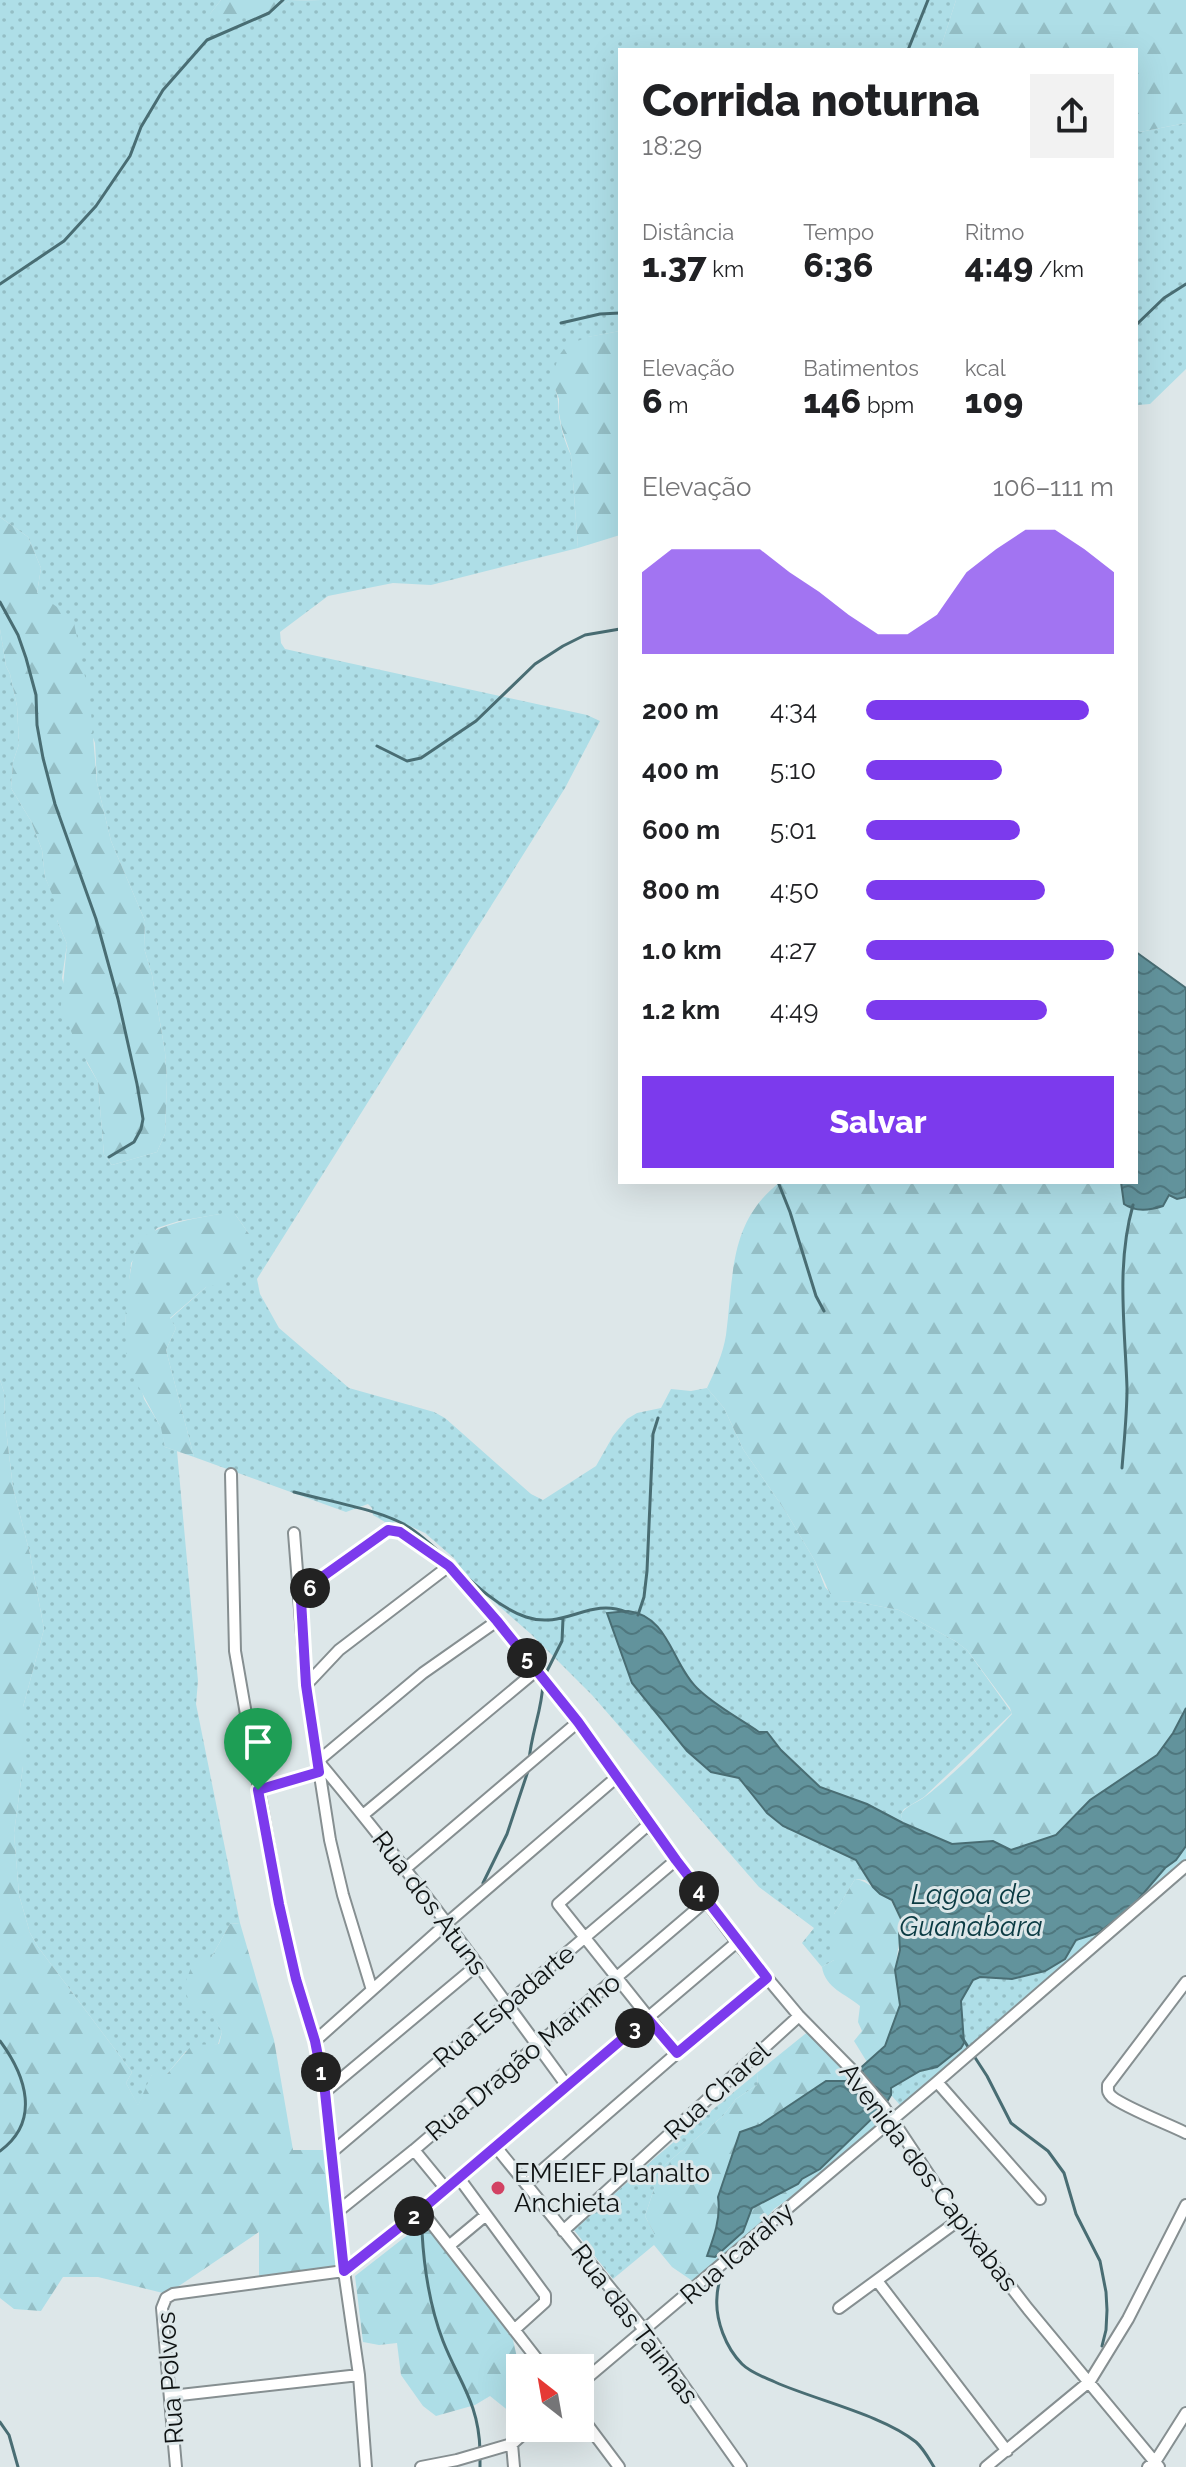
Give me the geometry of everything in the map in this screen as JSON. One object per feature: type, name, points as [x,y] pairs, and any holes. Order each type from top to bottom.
[{"type":"street","points":[[231,1474],[235,1651],[282,1919],[315,2041],[325,2092],[344,2271],[359,2375],[366,2467]]},
{"type":"street","name":"Avenida dos Capixabas","points":[[301,1600],[315,1582],[388,1530],[400,1532],[449,1566],[578,1722],[737,1942],[799,2016],[856,2074],[893,2119],[959,2220],[1154,2465]]},
{"type":"street","points":[[294,1533],[306,1685],[330,1840],[372,1990]]},
{"type":"street","points":[[306,1685],[339,1650],[449,1566]]},
{"type":"street","points":[[258,1790],[319,1766],[423,1673],[497,1621]]},
{"type":"street","points":[[363,1815],[537,1670]]},
{"type":"street","points":[[405,1869],[578,1722]]},
{"type":"street","name":"Rua dos Atuns","points":[[319,1766],[405,1869],[567,2086]]},
{"type":"street","points":[[315,2041],[617,1777]]},
{"type":"street","points":[[649,1824],[559,1901],[558,1908],[677,2053]]},
{"type":"street","name":"Rua Espadarte","points":[[332,2152],[676,1860]]},
{"type":"street","name":"Rua Icarahy","points":[[594,2373],[1186,1866]]},
{"type":"street","name":"Rua Dragão Marinho","points":[[337,2212],[706,1901]]},
{"type":"street","points":[[344,2271],[421,2210],[737,1942]]},
{"type":"street","points":[[325,2092],[477,1965]]},
{"type":"street","name":"Rua Charel","points":[[526,2184],[767,1978]]},
{"type":"street","points":[[1186,1982],[1108,2085],[1111,2096],[1186,2133]]},
{"type":"street","name":"Rua Charel","points":[[563,2231],[799,2016]]},
{"type":"street","points":[[937,2082],[1040,2199]]},
{"type":"street","name":"Rua das Tainhas","points":[[496,2147],[645,2331],[741,2467]]},
{"type":"street","points":[[414,2150],[446,2189]]},
{"type":"street","points":[[459,2178],[545,2295],[545,2302],[514,2330]]},
{"type":"street","points":[[986,2467],[1090,2381],[1128,2319],[1186,2205]]},
{"type":"street","points":[[421,2210],[533,2354]]},
{"type":"street","points":[[450,2245],[486,2215]]},
{"type":"street","points":[[839,2308],[959,2220]]},
{"type":"street","name":"Rua Polvos","points":[[176,2467],[162,2308],[166,2298],[173,2294],[344,2271]]},
{"type":"street","points":[[878,2282],[1007,2451]]},
{"type":"street","points":[[171,2396],[359,2375]]},
{"type":"street","points":[[1154,2465],[1186,2413]]},
{"type":"street","points":[[594,2434],[619,2467]]},
{"type":"street","points":[[421,2467],[457,2460],[514,2442]]},
{"type":"street","points":[[512,2444],[514,2467]]},
{"type":"green space","points":[[0,0],[221,0],[210,14],[261,15],[289,1],[321,0],[956,0],[941,48],[618,48],[618,331],[588,337],[555,389],[561,426],[571,455],[578,548],[431,585],[393,583],[328,596],[280,632],[285,649],[587,715],[600,721],[565,788],[257,1279],[260,1294],[279,1328],[349,1388],[434,1412],[445,1418],[531,1494],[543,1500],[596,1466],[627,1419],[637,1413],[661,1408],[671,1389],[691,1391],[707,1388],[724,1408],[743,1449],[786,1512],[815,1561],[825,1587],[839,1602],[852,1601],[899,1610],[955,1641],[967,1650],[1012,1713],[924,1797],[904,1809],[901,1814],[903,1823],[867,1804],[821,1787],[781,1750],[767,1732],[759,1732],[700,1692],[687,1678],[665,1635],[628,1611],[607,1613],[632,1683],[687,1751],[711,1772],[739,1778],[779,1824],[859,1863],[871,1885],[865,1880],[855,1879],[834,1914],[834,1960],[822,1967],[802,1943],[814,1928],[759,1887],[592,1695],[531,1634],[468,1579],[455,1559],[425,1533],[397,1520],[390,1525],[373,1515],[368,1504],[346,1512],[194,1457],[166,1350],[176,1328],[170,1319],[206,1287],[249,1234],[235,1214],[179,1221],[157,1228],[131,1263],[125,1325],[144,1399],[162,1429],[165,1447],[177,1451],[198,1681],[196,1704],[240,1923],[230,1924],[211,1958],[212,2013],[222,2032],[218,2044],[186,2051],[167,2074],[152,2075],[138,2106],[126,2083],[132,2072],[30,1933],[19,1895],[14,1833],[23,1766],[23,1707],[44,1629],[30,1554],[13,1488],[4,1392],[0,1380],[0,629],[17,706],[19,744],[13,762],[11,788],[31,821],[42,850],[45,877],[57,904],[57,920],[67,944],[62,978],[87,1063],[98,1082],[104,1155],[112,1165],[157,1152],[165,1134],[167,1080],[152,975],[144,948],[145,921],[111,841],[97,783],[95,743],[37,593],[41,568],[28,537],[0,517]]},
{"type":"green space","points":[[221,0],[321,0],[289,1],[261,15],[209,15]]},
{"type":"green space","points":[[956,0],[1186,0],[1186,123],[1140,132],[1138,130],[1138,48],[941,48]]},
{"type":"green space","points":[[1186,123],[1186,369],[1150,404],[1138,405],[1138,130],[1140,132]]},
{"type":"green space","points":[[618,331],[618,536],[578,548],[571,455],[562,429],[553,376],[558,357],[566,346],[587,337]]},
{"type":"green space","points":[[0,517],[28,537],[41,568],[37,593],[73,618],[90,701],[97,783],[111,841],[145,921],[144,948],[152,975],[165,1052],[165,1134],[157,1152],[112,1165],[104,1155],[98,1082],[61,1006],[67,944],[45,877],[42,850],[31,821],[11,788],[13,762],[19,744],[17,706],[0,629]]},
{"type":"green space","points":[[778,1184],[1121,1184],[1124,1204],[1141,1209],[1159,1207],[1169,1195],[1180,1199],[1186,1197],[1186,1708],[1157,1755],[1090,1800],[1056,1835],[1011,1850],[995,1842],[952,1844],[903,1823],[903,1811],[948,1778],[1012,1714],[967,1650],[955,1641],[899,1610],[852,1601],[839,1602],[832,1598],[815,1561],[786,1512],[743,1449],[724,1408],[707,1388],[725,1342],[736,1251],[751,1215]]},
{"type":"green space","points":[[220,1214],[235,1214],[249,1234],[249,1251],[217,1285],[206,1287],[170,1318],[176,1328],[166,1350],[194,1457],[165,1447],[161,1428],[127,1365],[127,1291],[140,1238],[169,1225]]},
{"type":"green space","points":[[0,1380],[4,1392],[13,1488],[30,1554],[44,1629],[23,1707],[23,1766],[14,1833],[19,1895],[30,1933],[132,2072],[126,2083],[138,2105],[152,2074],[167,2074],[192,2045],[219,2044],[222,2032],[212,2014],[190,2005],[184,1986],[194,1960],[211,1958],[230,1924],[240,1923],[274,2040],[293,2150],[329,2150],[339,2258],[334,2267],[327,2271],[259,2278],[259,2232],[167,2294],[98,2277],[63,2277],[41,2311],[14,2309],[0,2298]]},
{"type":"green space","points":[[1186,1846],[1186,1865],[983,2040],[900,2105],[891,2095],[891,2088],[915,2073],[937,2067],[960,2050],[964,2042],[961,2001],[973,1980],[980,1977],[1012,1979],[1037,1974],[1063,1961],[1076,1940],[1098,1933],[1133,1906]]},
{"type":"green space","points":[[855,1879],[890,1899],[902,1922],[895,1970],[900,2005],[885,2046],[867,2062],[854,2041],[862,2031],[858,2022],[860,2006],[827,1980],[822,1967],[834,1960],[834,1914]]},
{"type":"green space","points":[[810,2030],[850,2078],[846,2081],[826,2081],[760,2125],[740,2132],[719,2205],[721,2250],[743,2232],[751,2208],[757,2203],[798,2184],[820,2169],[876,2115],[880,2123],[819,2178],[774,2209],[757,2228],[694,2282],[672,2267],[654,2245],[654,2233],[645,2216],[659,2174],[666,2164],[723,2116],[736,2099],[757,2085],[758,2072]]},
{"type":"green space","points":[[758,2072],[757,2085],[736,2099],[723,2116],[666,2164],[659,2174],[645,2216],[654,2233],[654,2245],[613,2279],[574,2230]]},
{"type":"green space","points":[[423,2223],[512,2336],[516,2354],[506,2354],[506,2409],[490,2396],[475,2405],[436,2416],[423,2406],[401,2375],[397,2343],[379,2345],[363,2342],[355,2276]]},
{"type":"water","points":[[1138,953],[1186,988],[1186,1197],[1177,1199],[1169,1195],[1163,1206],[1143,1210],[1124,1204],[1121,1184],[1138,1184]]},
{"type":"water","name":"Lagoa de Guanabara","points":[[628,1611],[653,1622],[697,1688],[759,1732],[767,1732],[781,1750],[820,1787],[867,1804],[952,1844],[993,1841],[1011,1850],[1056,1835],[1090,1800],[1157,1755],[1186,1708],[1186,1846],[1176,1860],[1165,1868],[1131,1908],[1098,1933],[1076,1940],[1065,1959],[1045,1971],[1012,1979],[980,1977],[973,1980],[961,2001],[964,2043],[961,2048],[937,2067],[920,2071],[891,2088],[891,2095],[884,2107],[820,2169],[752,2208],[743,2232],[715,2257],[707,2256],[718,2220],[718,2197],[740,2132],[760,2125],[826,2081],[846,2081],[885,2046],[900,2005],[895,1970],[902,1921],[892,1900],[873,1887],[856,1860],[783,1826],[767,1813],[739,1778],[711,1772],[687,1751],[632,1683],[607,1613]]},
{"type":"waterway","points":[[0,284],[64,241],[96,206],[130,156],[141,127],[163,90],[207,40],[269,13],[283,0]]},
{"type":"waterway","points":[[909,48],[928,0]]},
{"type":"waterway","points":[[1138,323],[1164,298],[1186,284]]},
{"type":"waterway","points":[[561,323],[618,313]]},
{"type":"waterway","points":[[0,602],[18,635],[26,658],[36,695],[43,758],[55,804],[96,919],[137,1084],[143,1119],[141,1129],[134,1142],[109,1157]]},
{"type":"waterway","points":[[377,746],[407,761],[421,758],[476,721],[535,664],[585,635],[618,629]]},
{"type":"waterway","points":[[779,1184],[816,1296],[824,1311]]},
{"type":"waterway","points":[[1122,1468],[1127,1388],[1123,1273],[1133,1205]]},
{"type":"waterway","points":[[638,1615],[647,1571],[653,1434],[658,1418]]},
{"type":"waterway","points":[[294,1492],[370,1511],[399,1522],[424,1539],[480,1589],[526,1617],[553,1620],[601,1608],[626,1612]]},
{"type":"waterway","points":[[545,1675],[562,1641],[563,1619]]},
{"type":"waterway","points":[[529,1761],[543,1683]]},
{"type":"waterway","points":[[483,1883],[507,1834],[529,1768]]},
{"type":"waterway","points":[[961,2036],[987,2076],[1011,2123],[1048,2151],[1064,2173],[1076,2214],[1100,2261],[1107,2310],[1102,2346]]},
{"type":"waterway","points":[[0,2041],[17,2069],[25,2098],[21,2126],[0,2151]]},
{"type":"waterway","points":[[422,2232],[435,2315],[472,2406],[480,2451]]},
{"type":"waterway","points":[[723,2267],[717,2293],[718,2315],[727,2342],[742,2364],[791,2389],[902,2432],[919,2444],[934,2467]]},
{"type":"waterway","points":[[0,2422],[9,2435],[18,2467]]},
{"type":"waterway","points":[[480,2458],[480,2467]]},
{"type":"place","name":"EMEIEF Planalto Anchieta","points":[[498,2188]]},
{"type":"route","points":[[388,1530],[400,1532],[449,1566],[497,1621],[578,1722],[649,1824],[767,1978],[677,2053],[647,2018],[421,2210],[344,2271],[325,2092],[315,2041],[296,1979],[279,1904],[258,1790],[319,1772],[306,1685],[301,1600],[315,1582],[377,1536],[388,1530]]}]
